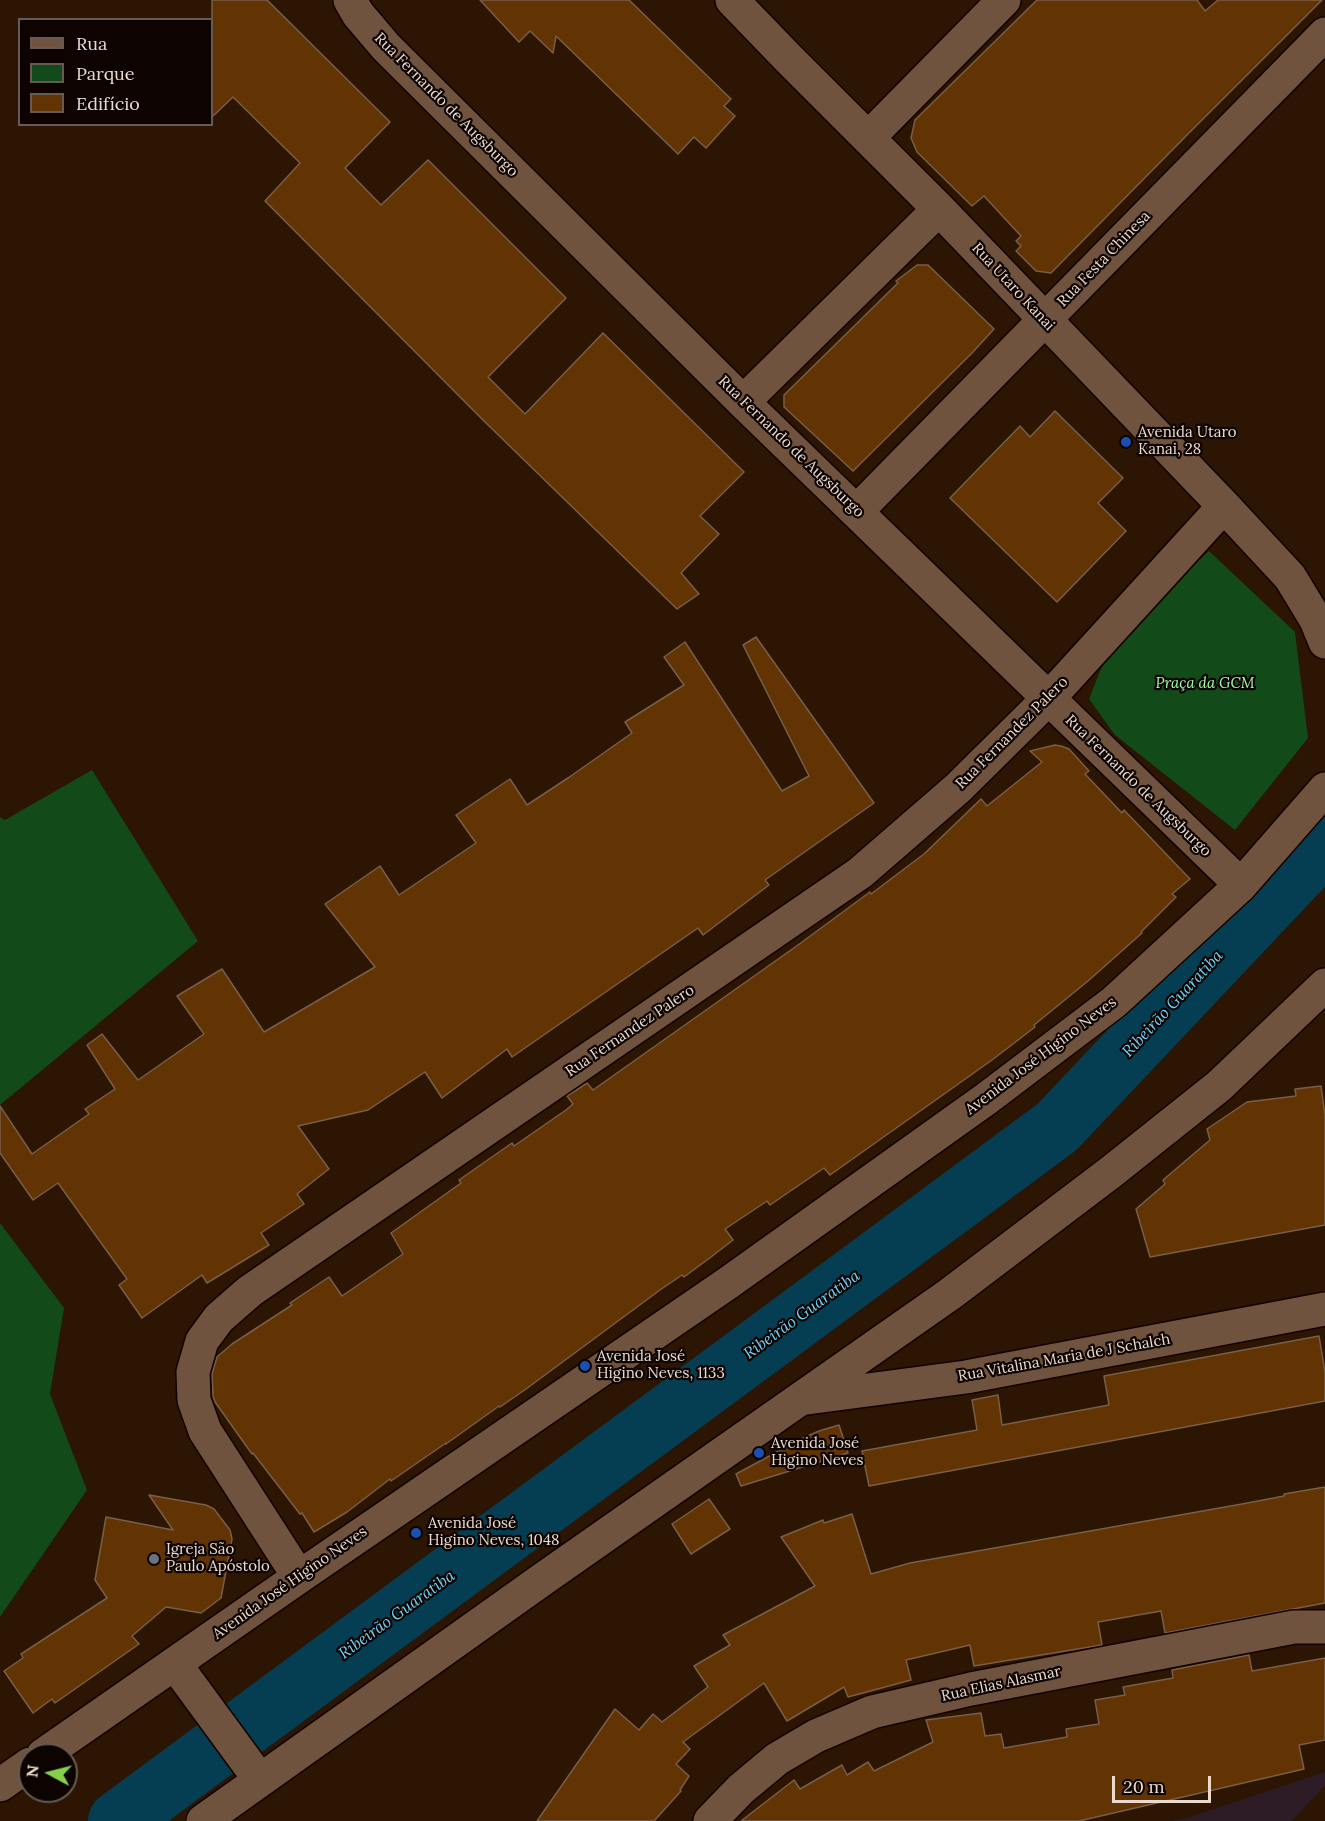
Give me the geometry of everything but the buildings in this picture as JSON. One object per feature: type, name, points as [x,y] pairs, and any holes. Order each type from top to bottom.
[{"type":"street","name":"Rua Fernando de Augsburgo","points":[[350,0],[358,14],[386,47],[743,402],[1241,885]]},
{"type":"street","name":"Rua Utaro Kanai","points":[[732,0],[939,209],[1290,577],[1316,620],[1325,642]]},
{"type":"street","points":[[868,138],[1004,0]]},
{"type":"street","name":"Rua Festa Chinesa","points":[[857,511],[1325,34]]},
{"type":"street","points":[[743,402],[939,209]]},
{"type":"street","name":"Rua Fernandez Palero","points":[[298,1577],[205,1431],[194,1400],[193,1372],[202,1341],[219,1318],[250,1291],[861,873],[958,788],[1048,699],[1224,506]]},
{"type":"street","points":[[1290,577],[1325,582]]},
{"type":"street","name":"Avenida José Higino Neves","points":[[60,1743],[298,1577],[728,1283],[986,1099],[1114,1002],[1241,885],[1325,789]]},
{"type":"street","points":[[202,1821],[951,1294],[1219,1086],[1325,985]]},
{"type":"street","name":"Rua Vitalina Maria de J Schalch","points":[[802,1399],[966,1377],[1325,1309]]},
{"type":"street","name":"Rua Elias Alasmar","points":[[710,1821],[741,1789],[777,1759],[816,1736],[872,1712],[971,1689],[1271,1631],[1294,1627],[1325,1627]]},
{"type":"street","points":[[174,1664],[260,1780]]},
{"type":"street","points":[[0,1785],[18,1772]]},
{"type":"shaded area","points":[[1325,1772],[1325,1785],[1292,1821],[1171,1821],[1184,1819]]},
{"type":"green space","name":"Praça da GCM","points":[[1209,551],[1295,632],[1308,738],[1235,830],[1115,735],[1089,699],[1100,671],[1123,629]]},
{"type":"green space","points":[[92,770],[198,941],[0,1105],[0,817],[5,820]]},
{"type":"green space","points":[[0,1223],[64,1308],[50,1394],[87,1490],[0,1617]]},
{"type":"waterway","name":"Ribeirão Guaratiba","points":[[118,1821],[1057,1127],[1325,843]]},
{"type":"place","name":"Avenida Utaro Kanai, 28","points":[[1126,442]]},
{"type":"place","name":"Avenida José Higino Neves, 1133","points":[[585,1366]]},
{"type":"place","name":"Avenida José Higino Neves","points":[[759,1453]]},
{"type":"place","name":"Avenida José Higino Neves, 1048","points":[[416,1533]]},
{"type":"place","name":"Igreja São Paulo Apóstolo","points":[[154,1559]]}]
